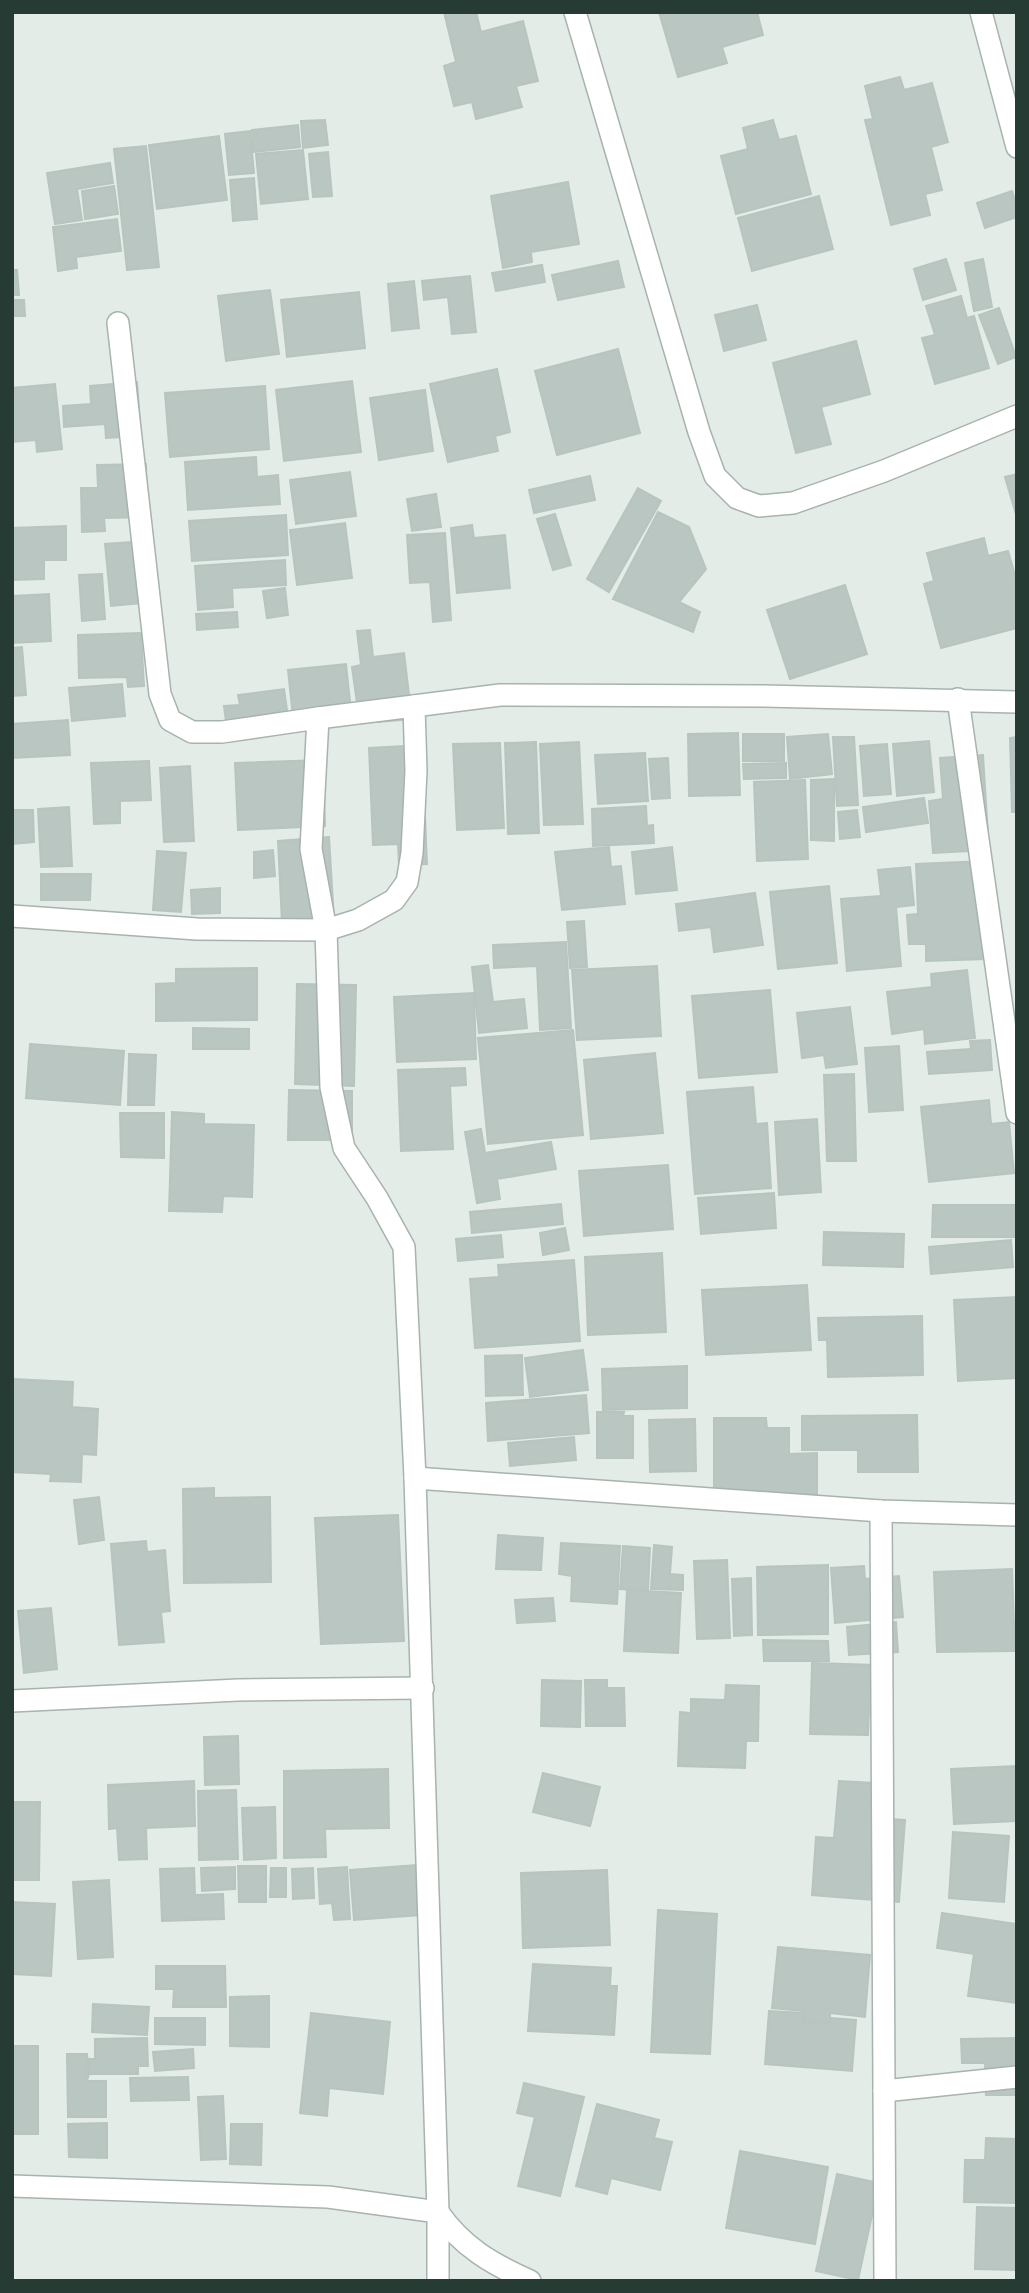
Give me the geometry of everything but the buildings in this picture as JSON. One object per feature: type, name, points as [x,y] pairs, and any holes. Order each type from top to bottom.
[{"type":"street","points":[[575,12],[699,432],[715,476],[737,498],[759,506],[793,503],[884,471],[1017,416]]},
{"type":"street","points":[[981,12],[1017,147]]},
{"type":"street","points":[[118,323],[160,694],[170,720],[192,732],[222,732],[500,695],[958,699],[1017,702]]},
{"type":"street","points":[[958,699],[1017,1112]]},
{"type":"street","points":[[12,916],[197,929],[326,930],[358,920],[394,900],[407,881],[412,853],[416,772],[414,706]]},
{"type":"street","points":[[318,718],[311,849],[326,930],[331,1087],[344,1147],[404,1247],[423,1688],[438,2281]]},
{"type":"street","points":[[415,1478],[881,1511],[1017,1515]]},
{"type":"street","points":[[881,1511],[885,2281]]},
{"type":"street","points":[[12,1701],[238,1690],[423,1688]]},
{"type":"street","points":[[884,2091],[1017,2077]]},
{"type":"street","points":[[12,2186],[328,2197],[438,2212],[453,2233],[476,2251],[501,2268],[530,2281]]}]
